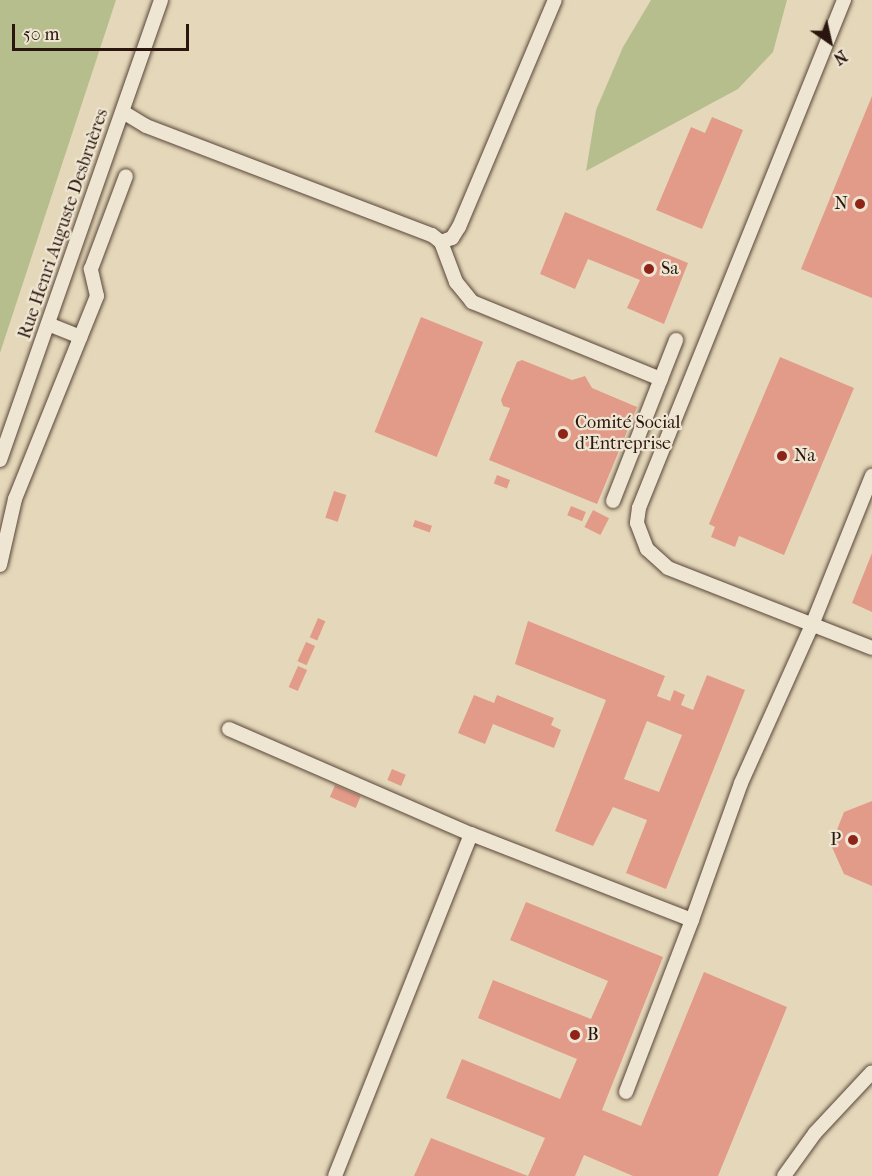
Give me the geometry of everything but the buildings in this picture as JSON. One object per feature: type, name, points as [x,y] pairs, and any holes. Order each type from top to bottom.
[{"type":"lane","name":"Rue Henri Auguste Desbruères","points":[[0,460],[162,0]]},
{"type":"lane","points":[[123,111],[146,126],[441,242],[452,238],[459,227],[555,0]]},
{"type":"lane","points":[[844,0],[639,508],[637,523],[647,549],[668,568],[872,648]]},
{"type":"lane","points":[[0,565],[15,499],[97,296],[91,269],[126,176]]},
{"type":"lane","points":[[441,242],[456,282],[472,302],[661,379]]},
{"type":"lane","points":[[48,324],[81,337]]},
{"type":"lane","points":[[613,501],[676,340]]},
{"type":"lane","points":[[626,1092],[692,920],[741,783],[812,625],[872,476]]},
{"type":"lane","points":[[229,729],[471,834],[692,920]]},
{"type":"lane","points":[[335,1176],[471,834]]},
{"type":"lane","points":[[784,1176],[815,1133],[872,1072]]},
{"type":"green space","points":[[0,0],[116,0],[0,353]]},
{"type":"green space","points":[[651,0],[787,0],[773,52],[738,89],[586,171],[596,110],[623,47]]},
{"type":"place","name":"N","points":[[860,204]]},
{"type":"place","name":"Sa","points":[[649,269]]},
{"type":"place","name":"Comité Social d'Entreprise","points":[[563,434]]},
{"type":"place","name":"Na","points":[[782,456]]},
{"type":"place","name":"P","points":[[853,840]]},
{"type":"place","name":"B","points":[[575,1035]]}]
